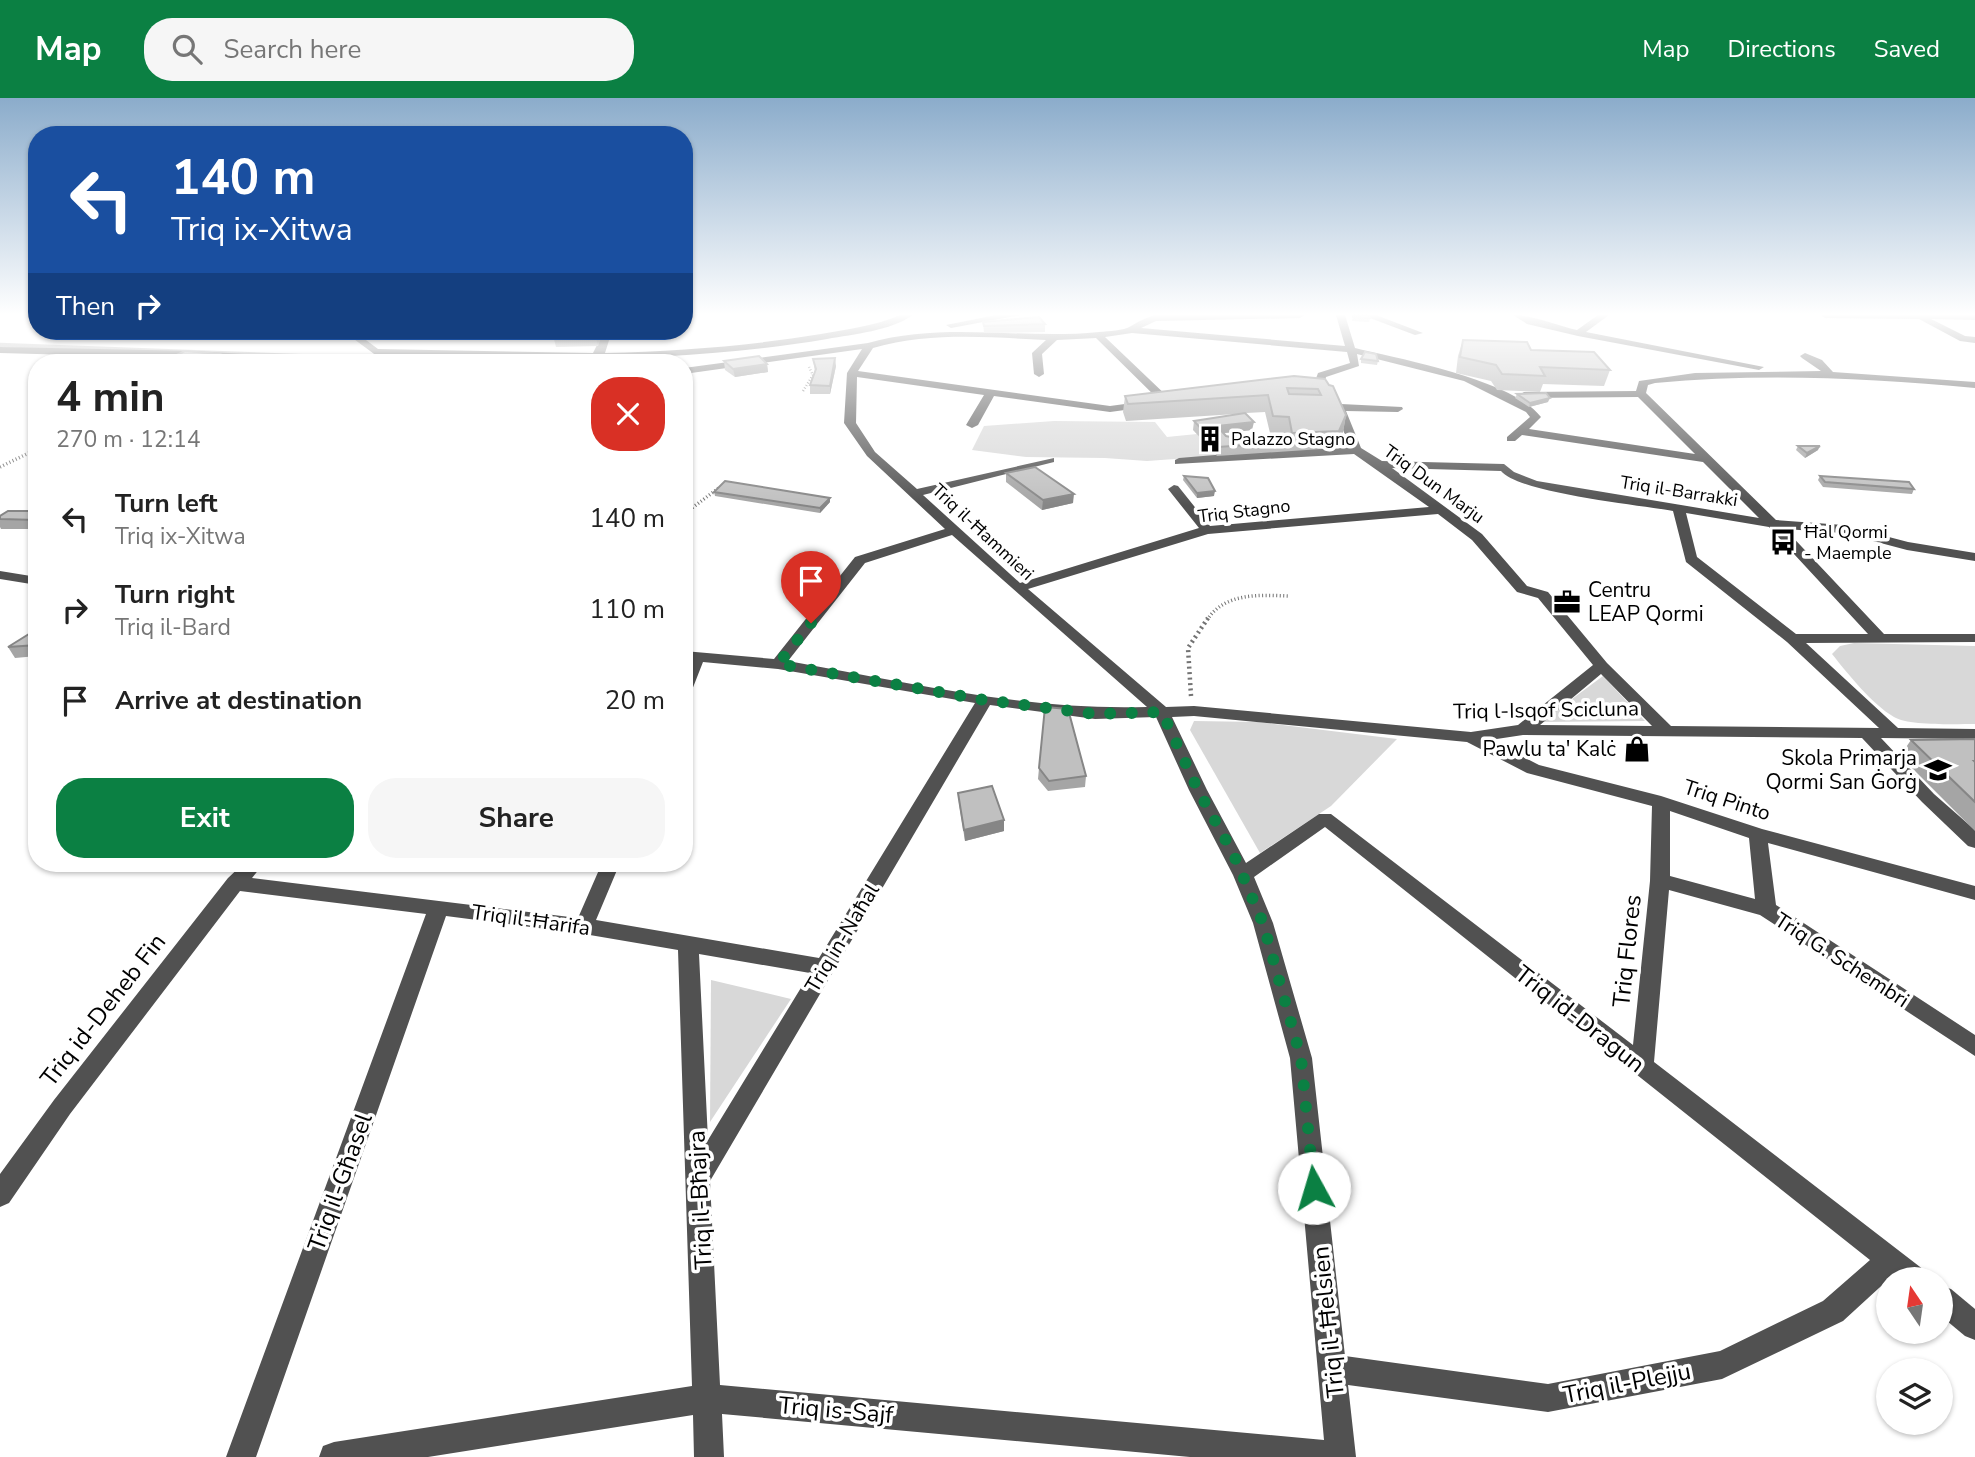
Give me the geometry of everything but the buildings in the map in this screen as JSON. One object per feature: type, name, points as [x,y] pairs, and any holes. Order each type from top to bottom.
[{"type":"street","name":"Triq il-Ħammieri","points":[[852,378],[850,422],[871,454],[1018,588],[1162,712]]},
{"type":"street","points":[[892,378],[1110,409],[1179,400]]},
{"type":"street","points":[[1143,378],[1166,401]]},
{"type":"street","name":"Triq Dun Marju","points":[[1321,378],[1316,390],[1343,414],[1356,450],[1478,537],[1522,589],[1543,595],[1602,666],[1666,731]]},
{"type":"street","points":[[1466,378],[1503,396],[1536,417],[1515,435],[1707,459]]},
{"type":"street","points":[[1641,394],[1643,383],[1686,378]]},
{"type":"street","points":[[1758,378],[1765,383]]},
{"type":"street","points":[[1903,378],[1975,385]]},
{"type":"street","points":[[972,425],[991,392]]},
{"type":"street","points":[[1503,396],[1559,393],[1641,394],[1772,524],[1879,637]]},
{"type":"street","points":[[1530,411],[1566,402],[1559,393]]},
{"type":"street","points":[[1337,407],[1398,410]]},
{"type":"street","points":[[1178,462],[1274,453],[1356,450]]},
{"type":"street","points":[[915,493],[1050,460]]},
{"type":"street","name":"Triq il-Barrakki","points":[[1379,464],[1504,468],[1510,475],[1535,484],[1591,489],[1679,509],[1772,524],[1843,529],[1907,546],[1975,557]]},
{"type":"street","points":[[1174,489],[1207,530]]},
{"type":"street","points":[[1679,509],[1692,559],[1792,639],[1895,734]]},
{"type":"street","name":"Triq Stagno","points":[[1018,588],[1207,530],[1440,510]]},
{"type":"street","points":[[778,664],[860,560],[955,530]]},
{"type":"street","points":[[0,575],[28,580]]},
{"type":"street","points":[[1792,639],[1975,638]]},
{"type":"street","name":"Triq l-Isqof Scicluna","points":[[693,658],[778,664],[985,700],[1095,714],[1194,711],[1471,737],[1523,730],[1975,734]]},
{"type":"street","points":[[1523,730],[1602,666]]},
{"type":"street","name":"Triq in-Naħal","points":[[699,1177],[985,700]]},
{"type":"street","name":"Triq il-Ħelsien","points":[[1162,712],[1198,790],[1243,875],[1263,923],[1301,1058],[1340,1457]]},
{"type":"street","points":[[1866,733],[1928,798],[1975,841]]},
{"type":"street","name":"Triq Pinto","points":[[1471,737],[1533,769],[1661,802],[1759,834],[1975,892]]},
{"type":"street","name":"Triq Flores","points":[[1642,1068],[1660,881],[1661,802]]},
{"type":"street","name":"Triq id-Dragun","points":[[1243,875],[1325,818],[1900,1267]]},
{"type":"street","points":[[1759,834],[1766,909]]},
{"type":"street","name":"Triq id-Deheb Fin","points":[[0,1195],[62,1107],[246,872]]},
{"type":"street","points":[[584,926],[607,872]]},
{"type":"street","name":"Triq G. Schembri","points":[[1660,881],[1766,909],[1975,1047]]},
{"type":"street","name":"Triq il-Ħarifa","points":[[236,883],[584,926],[824,967]]},
{"type":"street","name":"Triq il-Għasel","points":[[241,1457],[439,907]]},
{"type":"street","name":"Triq il-Bħajra","points":[[688,943],[709,1457]]},
{"type":"street","name":"Triq il-Plejju","points":[[1333,1369],[1548,1398],[1709,1368],[1722,1365],[1833,1311],[1891,1260]]},
{"type":"street","points":[[1953,1309],[1975,1326]]},
{"type":"street","name":"Triq is-Sajf","points":[[334,1457],[708,1398],[1340,1457]]},
{"type":"path","points":[[0,467],[28,453]]},
{"type":"path","points":[[693,507],[722,485]]},
{"type":"path","points":[[1194,711],[1188,648],[1214,609],[1249,594],[1290,596]]},
{"type":"shaded area","points":[[1054,421],[1155,422],[1167,437],[1197,434],[1216,456],[1147,461],[1026,457],[972,450],[984,426]]},
{"type":"shaded area","points":[[1854,643],[1975,646],[1975,724],[1921,723],[1894,717],[1869,697],[1832,654],[1840,646]]},
{"type":"shaded area","points":[[1603,676],[1645,721],[1541,722]]},
{"type":"shaded area","points":[[1194,721],[1258,722],[1397,739],[1331,806],[1260,853],[1190,730]]},
{"type":"shaded area","points":[[711,980],[791,999],[710,1122]]},
{"type":"place","name":"Palazzo Stagno","points":[[1210,439]]},
{"type":"place","name":"Ħal Qormi - Maemple","points":[[1783,542]]},
{"type":"place","name":"Centru LEAP Qormi","points":[[1567,602]]},
{"type":"place","name":"Pawlu ta' Kalċ","points":[[1637,749]]},
{"type":"place","name":"Skola Primarja Qormi San Ġorġ","points":[[1938,770]]},
{"type":"route","points":[[811,623],[778,664],[985,700],[1095,714],[1162,712],[1198,790],[1233,853],[1263,923],[1301,1058],[1314,1188]]}]
